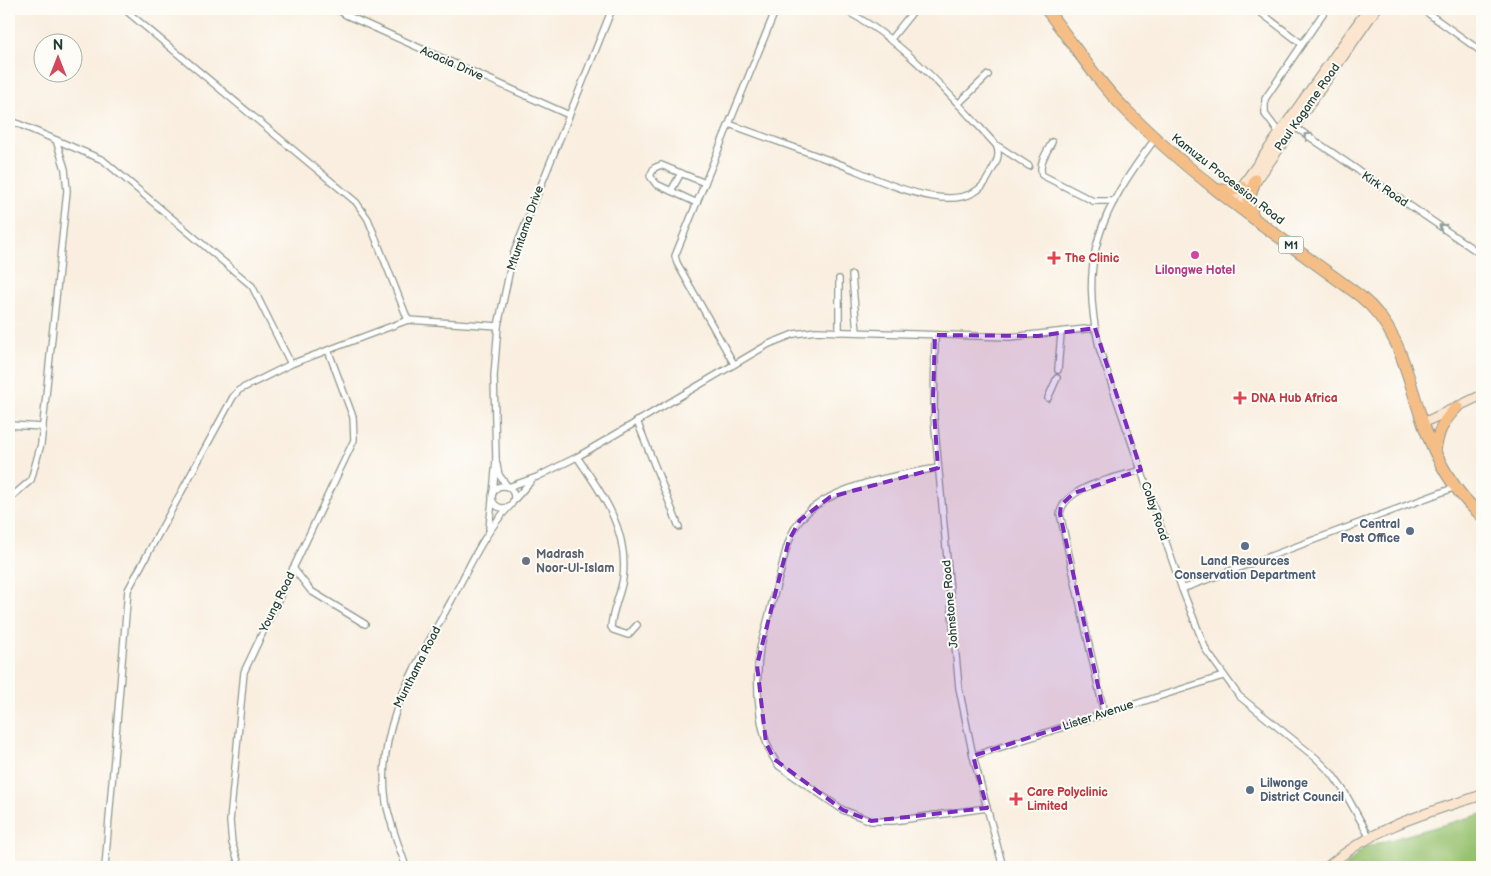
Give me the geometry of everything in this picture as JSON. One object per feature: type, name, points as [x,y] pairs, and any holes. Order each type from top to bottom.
[{"type":"highway","name":"Kamuzu Procession Road","points":[[1046,9],[1114,98],[1156,139],[1218,190],[1360,296],[1379,313],[1394,336],[1401,353],[1423,424],[1434,451],[1456,486],[1482,516]]},
{"type":"highway","points":[[1254,217],[1248,203],[1256,180]]},
{"type":"highway","points":[[1218,190],[1234,190],[1242,187]]},
{"type":"highway","points":[[1434,451],[1439,430],[1444,421],[1458,407]]},
{"type":"main road","points":[[1291,125],[1368,9]]},
{"type":"main road","name":"Paul Kagame Road","points":[[1235,203],[1256,180],[1291,125],[1376,9]]},
{"type":"main road","points":[[1235,203],[1242,187],[1283,137]]},
{"type":"main road","points":[[1423,424],[1482,395]]},
{"type":"main road","points":[[1327,867],[1369,836],[1402,822],[1482,796]]},
{"type":"street","points":[[124,9],[356,202],[368,219],[408,320]]},
{"type":"street","name":"Acacia Drive","points":[[336,9],[447,62],[569,115]]},
{"type":"street","name":"Mtumtama Drive","points":[[496,460],[494,376],[498,326],[513,255],[612,9]]},
{"type":"street","points":[[734,364],[677,263],[677,250],[776,9]]},
{"type":"street","points":[[842,9],[870,24],[890,40],[958,104],[996,145],[1029,166]]},
{"type":"street","points":[[890,40],[915,9]]},
{"type":"street","points":[[1256,9],[1302,44]]},
{"type":"street","points":[[1283,137],[1265,114],[1265,99],[1326,9]]},
{"type":"street","points":[[1422,9],[1482,52]]},
{"type":"street","points":[[958,104],[988,75]]},
{"type":"street","points":[[9,120],[97,157],[114,168],[252,286],[291,364]]},
{"type":"street","points":[[729,124],[848,167],[905,191],[941,197],[961,197],[983,186],[998,158],[996,145]]},
{"type":"street","name":"Kirk Road","points":[[1291,125],[1482,255]]},
{"type":"street","name":"Colby Road","points":[[1156,139],[1114,201],[1102,225],[1092,268],[1091,294],[1100,351],[1199,637],[1223,676],[1248,704],[1325,766],[1344,791],[1369,836]]},
{"type":"street","points":[[9,499],[24,487],[34,473],[41,444],[67,191],[65,169],[56,140]]},
{"type":"street","points":[[1052,142],[1042,162],[1040,169],[1042,175],[1092,201],[1114,201]]},
{"type":"street","points":[[696,203],[651,181],[650,176],[654,168],[661,164],[705,184]]},
{"type":"street","points":[[672,191],[681,173]]},
{"type":"street","points":[[852,275],[857,332]]},
{"type":"street","points":[[839,279],[839,332]]},
{"type":"street","points":[[105,867],[128,590],[239,390],[291,364],[408,320],[498,326]]},
{"type":"street","points":[[493,493],[497,487],[508,487],[537,477],[577,457],[734,364],[794,334],[816,331],[1010,337],[1095,328]]},
{"type":"street","points":[[1058,370],[1062,333]]},
{"type":"street","name":"Johnstone Road","points":[[935,335],[933,398],[958,681],[973,756],[1003,867]]},
{"type":"street","name":"Young Road","points":[[240,867],[232,843],[230,821],[242,680],[247,663],[350,454],[355,434],[353,417],[328,350]]},
{"type":"street","points":[[1048,398],[1057,378]]},
{"type":"street","points":[[636,421],[679,526]]},
{"type":"street","points":[[9,425],[43,427]]},
{"type":"street","points":[[577,457],[610,508],[622,546],[623,579],[611,627],[613,630],[628,635],[637,625]]},
{"type":"street","points":[[496,460],[499,476],[514,492],[514,500]]},
{"type":"street","points":[[487,535],[496,460]]},
{"type":"street","points":[[938,468],[865,484],[839,493],[816,505],[800,520],[789,540],[760,648],[757,665],[758,693],[766,744],[779,766],[852,816],[882,822],[987,808]]},
{"type":"street","points":[[1104,713],[1060,514],[1061,505],[1074,493],[1141,470]]},
{"type":"street","points":[[487,535],[524,487],[537,477]]},
{"type":"street","points":[[1182,588],[1456,486]]},
{"type":"street","points":[[492,501],[498,507],[510,506]]},
{"type":"street","name":"Munthama Road","points":[[406,867],[390,817],[386,795],[384,758],[389,729],[407,683],[487,535]]},
{"type":"street","points":[[293,568],[310,591],[365,624]]},
{"type":"street","name":"Lister Avenue","points":[[973,756],[1223,676]]},
{"type":"highlighted area","points":[[1095,328],[1141,470],[1074,493],[1061,505],[1060,514],[1104,713],[973,756],[987,808],[871,821],[843,810],[774,759],[766,743],[757,665],[789,540],[800,520],[830,497],[938,468],[933,398],[935,335],[1038,336]]},
{"type":"green space","points":[[1482,814],[1482,867],[1344,867],[1364,847]]},
{"type":"place","name":"Lilongwe Hotel","points":[[1195,255]]},
{"type":"place","name":"The Clinic","points":[[1054,258]]},
{"type":"place","name":"DNA Hub Africa","points":[[1240,398]]},
{"type":"place","name":"Central Post Office","points":[[1410,531]]},
{"type":"place","name":"Land Resources Conservation Department","points":[[1245,546]]},
{"type":"place","name":"Madrash Noor-Ul-Islam","points":[[526,561]]},
{"type":"place","name":"Lilwonge District Council","points":[[1250,790]]},
{"type":"place","name":"Care Polyclinic Limited","points":[[1016,799]]}]
